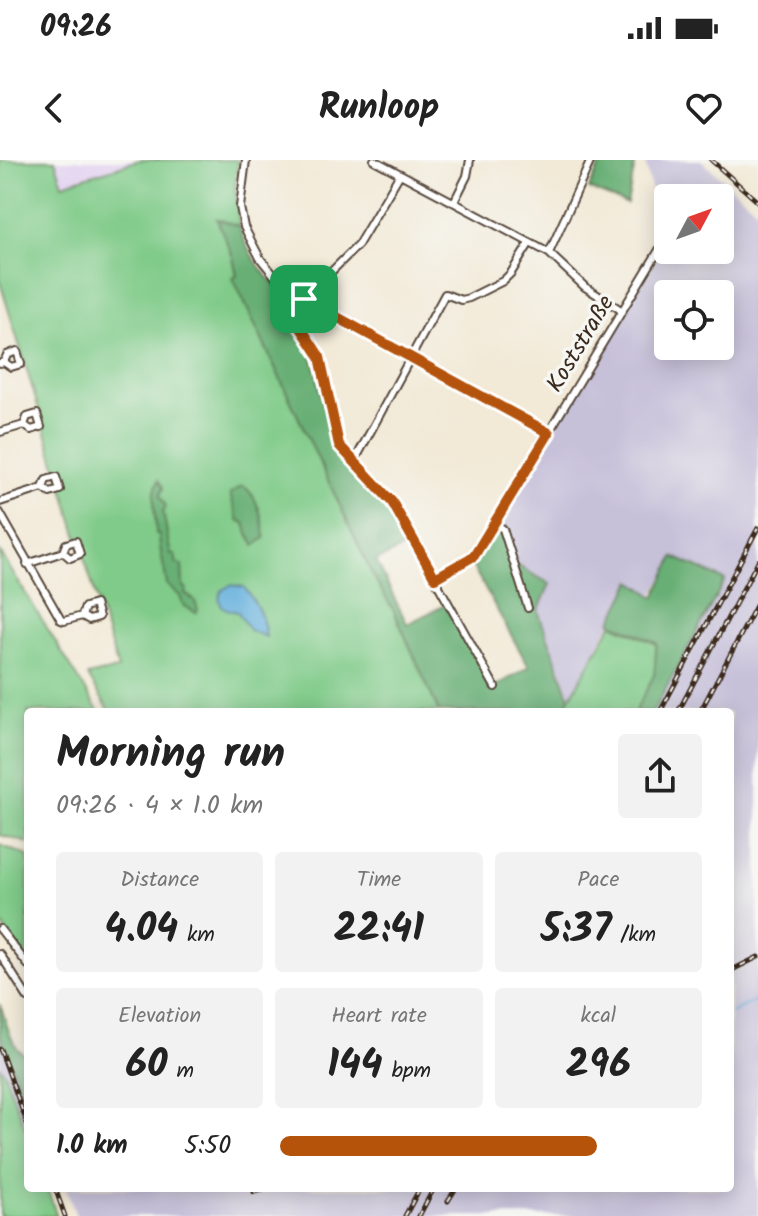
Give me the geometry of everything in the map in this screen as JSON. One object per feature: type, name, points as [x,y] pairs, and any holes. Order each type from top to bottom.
[{"type":"street","points":[[246,160],[240,207],[244,227],[271,273],[282,285],[549,433]]},
{"type":"street","points":[[374,160],[383,162],[549,253],[585,287],[621,310]]},
{"type":"street","points":[[454,202],[467,176],[470,160]]},
{"type":"street","points":[[549,253],[591,160]]},
{"type":"street","points":[[400,174],[358,245],[344,261],[319,280],[304,299],[297,317],[320,357],[337,440],[392,502],[495,687]]},
{"type":"street","points":[[354,462],[445,294],[461,300],[503,281],[529,244]]},
{"type":"street","name":"Koststraße","points":[[435,578],[474,556],[654,257]]},
{"type":"street","points":[[0,432],[24,425]]},
{"type":"street","points":[[0,502],[43,488]]},
{"type":"street","points":[[0,513],[61,620],[82,616]]},
{"type":"street","points":[[494,523],[503,529],[528,608]]},
{"type":"street","points":[[27,564],[63,552]]},
{"type":"street","points":[[0,929],[24,960]]},
{"type":"street","points":[[0,954],[24,992]]},
{"type":"shaded area","points":[[55,160],[139,160],[62,185]]},
{"type":"shaded area","points":[[644,160],[701,160],[728,184],[654,184],[654,200]]},
{"type":"shaded area","points":[[734,190],[758,211],[758,1216],[76,1216],[67,1192],[734,1192],[734,708],[656,708],[725,580],[675,557],[653,595],[632,582],[571,697],[538,611],[494,523],[554,431],[654,263],[734,264]]},
{"type":"shaded area","points":[[0,1034],[24,1099],[24,1125],[4,1070],[0,1067]]},
{"type":"green space","points":[[0,160],[55,160],[63,184],[139,160],[238,160],[235,187],[239,226],[217,219],[233,257],[237,276],[233,278],[373,576],[394,611],[437,708],[108,708],[88,676],[118,669],[0,282]]},
{"type":"green space","points":[[602,160],[636,160],[627,204],[589,189]]},
{"type":"green space","points":[[217,219],[239,226],[260,268],[294,301],[291,320],[306,341],[314,361],[332,444],[388,503],[411,544],[376,561],[407,624],[445,605],[481,669],[489,690],[529,667],[469,560],[494,523],[503,529],[513,563],[550,584],[538,611],[570,698],[564,708],[437,708],[394,611],[373,576],[233,278],[237,276],[233,257]]},
{"type":"green space","points":[[159,480],[163,487],[160,496],[166,506],[163,513],[171,554],[175,555],[177,564],[182,565],[183,586],[187,589],[185,593],[195,601],[196,613],[183,605],[180,596],[167,585],[159,534],[156,534],[154,500]]},
{"type":"green space","points":[[242,486],[256,501],[263,524],[265,538],[255,545],[245,523],[238,520],[230,494]]},
{"type":"green space","points":[[0,552],[97,708],[24,708],[24,842],[0,835]]},
{"type":"green space","points":[[674,557],[725,580],[655,708],[637,708],[654,675],[657,643],[611,622],[632,581],[655,597]]},
{"type":"green space","points":[[612,624],[656,644],[655,675],[637,708],[564,708]]},
{"type":"green space","points":[[0,845],[24,854],[24,956],[0,923]]},
{"type":"green space","points":[[0,1004],[13,1041],[24,1054],[24,1099],[0,1034]]},
{"type":"green space","points":[[0,1067],[24,1125],[24,1192],[48,1192],[57,1216],[0,1216]]},
{"type":"water","points":[[231,585],[244,587],[256,605],[266,637],[249,630],[238,612],[220,603],[222,590]]},
{"type":"waterway","points":[[734,1011],[758,999]]},
{"type":"railway","points":[[711,160],[758,202]]},
{"type":"railway","points":[[662,708],[758,528]]},
{"type":"railway","points":[[680,708],[758,561]]},
{"type":"railway","points":[[702,708],[758,602]]},
{"type":"railway","points":[[734,969],[758,957]]},
{"type":"railway","points":[[0,1049],[24,1115]]},
{"type":"railway","points":[[56,1192],[65,1216]]},
{"type":"railway","points":[[405,1216],[418,1192]]},
{"type":"railway","points":[[419,1216],[432,1192]]},
{"type":"railway","points":[[448,1201],[454,1192]]},
{"type":"route","points":[[304,299],[549,433],[469,560],[435,578],[392,502],[342,450],[337,440],[320,357],[299,325],[297,317],[304,299]]}]
